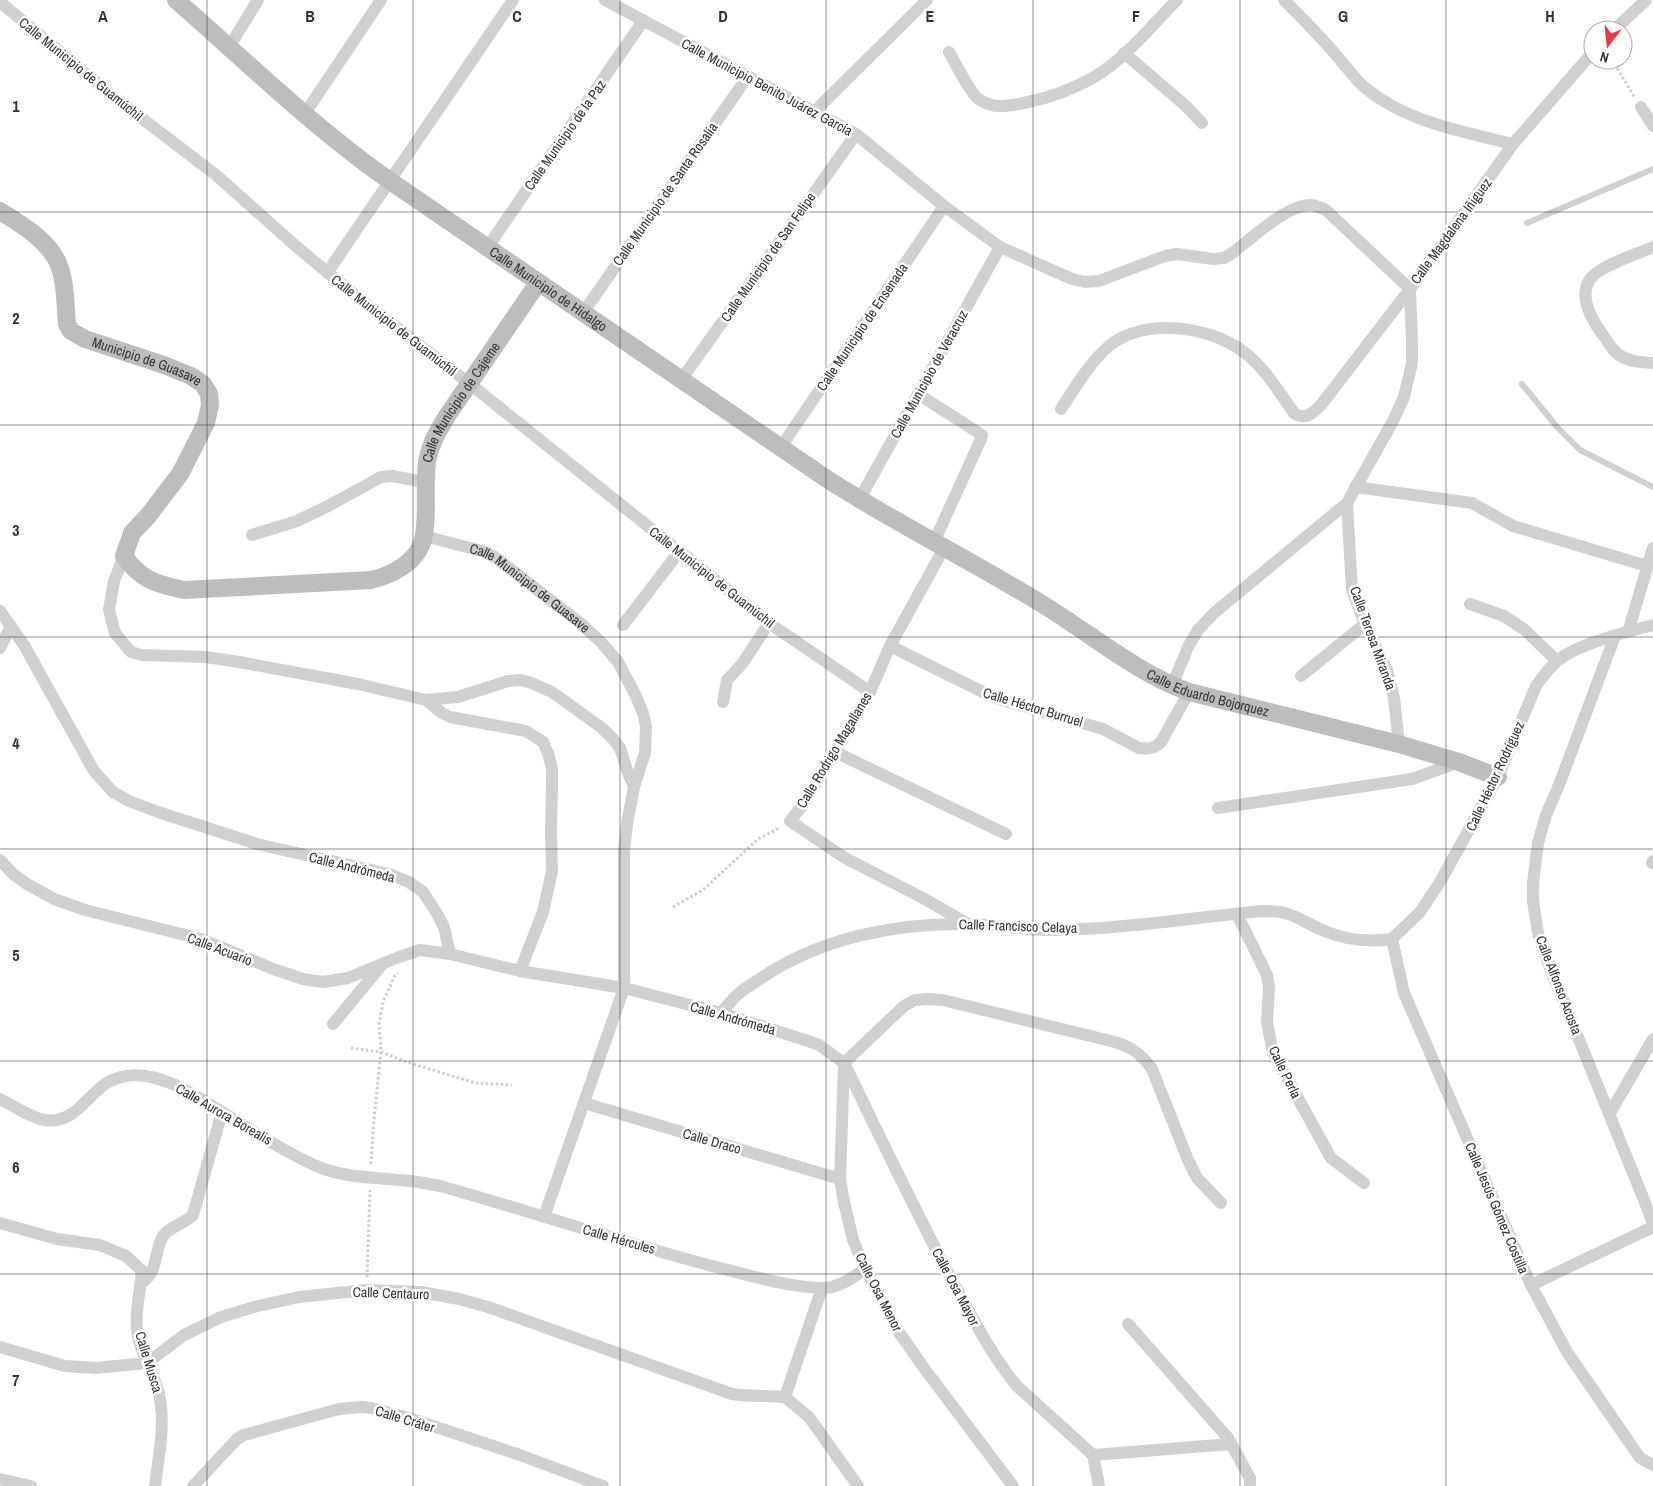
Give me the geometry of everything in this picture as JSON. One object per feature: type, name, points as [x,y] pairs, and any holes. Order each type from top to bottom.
[{"type":"street","name":"Calle Municipio de Hidalgo","points":[[176,0],[304,115],[390,181],[859,500],[939,545]]},
{"type":"street","points":[[230,47],[258,0]]},
{"type":"street","points":[[304,115],[381,0]]},
{"type":"street","points":[[327,273],[513,0]]},
{"type":"street","name":"Calle Municipio Benito Juárez García","points":[[604,0],[856,134],[944,206],[1000,247],[1072,279],[1086,282],[1099,281],[1165,256],[1177,254],[1213,259],[1224,258],[1280,217],[1295,208],[1312,204],[1326,210],[1410,288]]},
{"type":"street","points":[[815,111],[926,0]]},
{"type":"street","points":[[949,52],[978,99],[988,104],[999,106],[1041,100],[1066,91],[1097,75],[1124,53],[1176,0]]},
{"type":"street","points":[[1284,0],[1363,86],[1381,100],[1400,111],[1425,121],[1513,144]]},
{"type":"street","points":[[1625,20],[1646,0]]},
{"type":"street","name":"Calle Municipio de Guamúchil","points":[[0,2],[114,96],[216,175],[327,273],[470,384],[769,623],[870,692]]},
{"type":"street","name":"Calle Municipio de la Paz","points":[[487,248],[643,21]]},
{"type":"street","points":[[1124,53],[1186,106],[1202,123]]},
{"type":"street","name":"Calle Magdalena Iñiguez","points":[[1172,686],[1188,647],[1198,630],[1214,613],[1346,502],[1356,487],[1393,421],[1404,397],[1412,363],[1410,288],[1513,144],[1583,64]]},
{"type":"street","name":"Calle Municipio de Santa Rosalía","points":[[583,313],[748,76]]},
{"type":"street","points":[[1640,107],[1653,126]]},
{"type":"street","name":"Calle Municipio de San Felipe","points":[[681,380],[856,134]]},
{"type":"street","name":"Calle Municipio de Ensenada","points":[[781,447],[944,206]]},
{"type":"street","name":"Municipio de Guasave","points":[[0,211],[39,239],[57,260],[61,273],[67,324],[72,331],[85,339],[191,376],[203,384],[209,394],[210,405],[206,423],[180,474],[148,516],[132,533],[124,556]]},
{"type":"street","name":"Calle Municipio de Veracruz","points":[[859,500],[1000,247]]},
{"type":"street","points":[[1653,247],[1606,268],[1593,276],[1586,290],[1586,300],[1590,316],[1614,351],[1636,362],[1653,363]]},
{"type":"street","name":"Calle Municipio de Cajeme","points":[[424,536],[425,482],[430,447],[447,416],[538,283]]},
{"type":"street","points":[[1060,409],[1097,357],[1111,344],[1150,328],[1176,327],[1194,330],[1220,339],[1243,351],[1262,368],[1294,414],[1307,417],[1321,405],[1410,288]]},
{"type":"street","name":"Calle Rodrigo Magallanes","points":[[790,821],[802,806],[870,692],[939,545],[981,439],[982,435],[918,394]]},
{"type":"street","points":[[252,535],[304,518],[381,477],[392,476],[425,482]]},
{"type":"street","points":[[1356,487],[1472,503],[1513,526],[1647,566]]},
{"type":"street","name":"Calle Teresa Miranda","points":[[1346,502],[1352,590],[1365,624],[1387,670],[1394,698],[1399,744]]},
{"type":"street","points":[[124,556],[134,570],[147,579],[164,586],[184,590],[371,580],[389,575],[408,563],[417,553],[424,536]]},
{"type":"street","name":"Calle Municipio de Guasave","points":[[424,536],[482,551],[495,557],[579,622],[601,642],[618,662],[636,694],[646,726],[645,753],[634,787],[624,851],[624,988],[544,1217]]},
{"type":"street","name":"Calle Eduardo Bojorquez","points":[[939,545],[1050,609],[1130,663],[1172,686],[1189,692],[1399,744],[1459,762],[1498,777]]},
{"type":"street","points":[[1628,632],[1653,548]]},
{"type":"street","points":[[623,625],[679,552]]},
{"type":"street","points":[[124,556],[114,581],[109,610],[115,633],[131,652],[142,655],[206,657],[239,662],[390,690],[426,700],[458,697],[508,681],[520,680],[538,685],[552,692],[602,728],[620,748],[634,787]]},
{"type":"street","points":[[1470,604],[1504,616],[1525,630],[1557,661]]},
{"type":"street","name":"Calle Andrómeda","points":[[0,610],[24,644],[48,685],[94,771],[113,792],[158,812],[256,844],[389,874],[409,882],[422,892],[436,912],[444,927],[450,954],[520,971],[624,988],[721,1013],[808,1040],[819,1045],[844,1063]]},
{"type":"street","points":[[723,702],[727,680],[742,664],[769,623]]},
{"type":"street","points":[[1301,676],[1365,624]]},
{"type":"street","points":[[1615,636],[1653,625]]},
{"type":"street","points":[[0,648],[12,626]]},
{"type":"street","name":"Calle Héctor Rodríguez","points":[[1392,939],[1420,912],[1440,882],[1498,777],[1536,686],[1557,661],[1573,651],[1615,636]]},
{"type":"street","name":"Calle Alfonso Acosta","points":[[1615,636],[1546,815],[1538,843],[1533,883],[1533,901],[1541,944],[1651,1209],[1653,1226]]},
{"type":"street","name":"Calle Héctor Burruel","points":[[890,646],[986,694],[1103,729],[1139,748],[1150,749],[1161,742],[1189,692]]},
{"type":"street","points":[[426,700],[450,717],[526,731],[543,742],[548,753],[552,769],[552,871],[544,912],[520,971]]},
{"type":"street","points":[[835,752],[1006,834]]},
{"type":"street","points":[[1218,808],[1412,779],[1459,762]]},
{"type":"street","points":[[790,821],[845,858],[923,898],[968,924]]},
{"type":"street","name":"Calle Acuario","points":[[0,860],[13,874],[54,899],[85,910],[201,939],[303,979],[323,982],[348,978],[420,950],[450,954]]},
{"type":"street","name":"Calle Francisco Celaya","points":[[721,1013],[737,994],[769,973],[802,955],[873,932],[922,925],[968,924],[1046,930],[1124,926],[1262,911],[1283,912],[1337,935],[1369,940],[1392,939]]},
{"type":"street","name":"Calle Perla","points":[[1237,914],[1267,975],[1267,1022],[1273,1053],[1331,1158],[1364,1183]]},
{"type":"street","name":"Calle Jesús Gómez Costilla","points":[[1392,939],[1404,993],[1530,1285],[1567,1352],[1640,1458],[1653,1465]]},
{"type":"street","points":[[334,1024],[382,965]]},
{"type":"street","points":[[844,1063],[904,1006],[915,1000],[928,999],[943,1000],[1003,1014],[1132,1048],[1143,1057],[1152,1069],[1188,1160],[1198,1178],[1221,1203]]},
{"type":"street","points":[[1610,1113],[1653,1039]]},
{"type":"street","name":"Calle Osa Menor","points":[[844,1063],[840,1179],[853,1240],[865,1269],[896,1328],[1013,1486]]},
{"type":"street","name":"Calle Osa Mayor","points":[[844,1063],[937,1252],[988,1344],[1018,1387],[1093,1455]]},
{"type":"street","name":"Calle Aurora Borealis","points":[[0,1099],[43,1120],[62,1119],[73,1113],[109,1081],[134,1075],[150,1077],[170,1083],[314,1164],[346,1176],[371,1178]]},
{"type":"street","name":"Calle Draco","points":[[584,1103],[840,1179]]},
{"type":"street","points":[[140,1284],[149,1278],[152,1273],[161,1239],[165,1234],[193,1215],[222,1112]]},
{"type":"street","name":"Calle Hércules","points":[[371,1178],[411,1181],[440,1186],[697,1262],[779,1282],[822,1288],[838,1285],[852,1279],[865,1269]]},
{"type":"street","name":"Calle Musca","points":[[0,1222],[56,1239],[100,1245],[126,1256],[142,1272],[136,1311],[138,1336],[157,1385],[161,1405],[161,1438],[154,1486]]},
{"type":"street","points":[[1530,1285],[1653,1226]]},
{"type":"street","points":[[822,1288],[785,1397],[809,1417],[858,1486]]},
{"type":"street","name":"Calle Centauro","points":[[147,1363],[184,1335],[221,1317],[254,1307],[300,1297],[366,1290],[421,1292],[488,1307],[732,1394],[747,1397],[762,1395],[785,1397]]},
{"type":"street","points":[[1128,1324],[1228,1438],[1250,1478],[1250,1486]]},
{"type":"street","points":[[0,1347],[65,1366],[96,1368],[147,1363]]},
{"type":"street","name":"Calle Cráter","points":[[193,1486],[237,1439],[244,1435],[338,1409],[362,1407],[415,1420],[520,1455],[603,1486]]},
{"type":"street","points":[[1099,1486],[1093,1455],[1231,1444]]},
{"type":"street","points":[[0,1479],[31,1486]]},
{"type":"lane","points":[[1527,223],[1653,169]]},
{"type":"lane","points":[[1522,384],[1557,427],[1580,450],[1653,487]]},
{"type":"path","points":[[1618,70],[1640,107]]},
{"type":"path","name":"Calle Rodrigo Magallanes","points":[[673,907],[703,890],[758,839],[790,821]]},
{"type":"path","points":[[381,1052],[379,1023],[383,1002],[394,977],[400,970]]},
{"type":"path","points":[[351,1048],[381,1052],[475,1083],[512,1086]]}]
